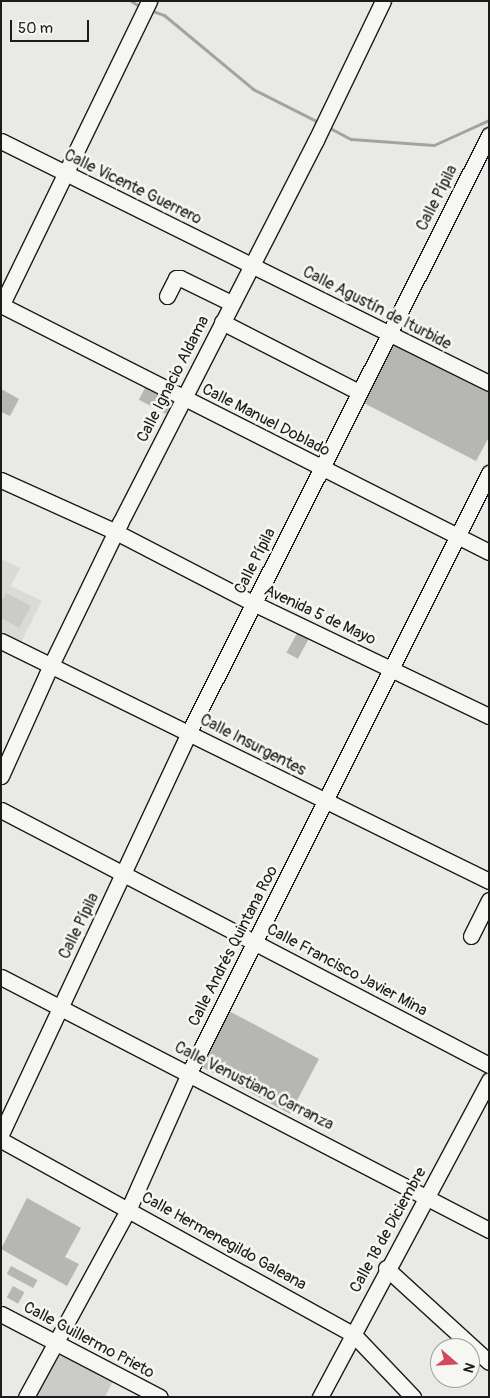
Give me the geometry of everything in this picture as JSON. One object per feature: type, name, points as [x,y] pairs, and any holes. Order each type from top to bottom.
[{"type":"street","points":[[1,306],[67,174],[149,1]]},
{"type":"street","name":"Calle Ignacio Aldama","points":[[1,776],[50,665],[182,397],[316,140],[383,1]]},
{"type":"street","name":"Calle Pípila","points":[[1,1134],[60,1005],[125,873],[189,732],[322,468],[387,333],[489,135]]},
{"type":"street","name":"Calle Vicente Guerrero","points":[[1,141],[250,264]]},
{"type":"street","name":"Calle Agustín de Iturbide","points":[[250,264],[489,383]]},
{"type":"street","points":[[167,296],[176,278],[180,278],[231,303]]},
{"type":"street","name":"Calle Manuel Doblado","points":[[1,306],[489,552]]},
{"type":"street","points":[[222,322],[359,392]]},
{"type":"street","name":"Calle Andrés Quintana Roo","points":[[26,1397],[54,1341],[129,1208],[189,1072],[489,473]]},
{"type":"street","name":"Avenida 5 de Mayo","points":[[1,480],[116,532],[253,603],[489,716]]},
{"type":"street","name":"Calle Insurgentes","points":[[1,641],[189,732],[489,882]]},
{"type":"street","name":"Calle Francisco Javier Mina","points":[[1,810],[254,940],[489,1065]]},
{"type":"street","points":[[471,936],[489,900]]},
{"type":"street","name":"Calle Venustiano Carranza","points":[[1,977],[60,1005],[427,1195],[489,1230]]},
{"type":"street","name":"Calle 18 de Diciembre","points":[[320,1397],[386,1268],[489,1080]]},
{"type":"street","name":"Calle Hermenegildo Galeana","points":[[1,1140],[129,1208],[352,1334],[413,1397]]},
{"type":"street","points":[[386,1268],[489,1362]]},
{"type":"street","name":"Calle Guillermo Prieto","points":[[1,1314],[160,1397]]},
{"type":"shaded area","points":[[1,559],[20,568],[11,586],[42,601],[20,644],[1,634]]},
{"type":"shaded area","points":[[6,593],[31,606],[19,628],[1,618],[1,602]]},
{"type":"shaded area","points":[[59,1352],[113,1381],[105,1397],[36,1397]]},
{"type":"building","points":[[388,341],[489,393],[489,437],[476,461],[358,400]]},
{"type":"building","points":[[148,382],[176,396],[167,414],[139,400]]},
{"type":"building","points":[[1,389],[19,399],[10,416],[1,412]]},
{"type":"building","points":[[300,628],[311,634],[298,659],[286,652]]},
{"type":"building","points":[[229,1011],[319,1059],[290,1114],[200,1066]]},
{"type":"building","points":[[27,1198],[81,1228],[65,1257],[79,1264],[67,1286],[1,1249]]},
{"type":"building","points":[[11,1266],[37,1280],[33,1288],[7,1274]]},
{"type":"building","points":[[13,1286],[24,1292],[18,1304],[7,1297]]},
{"type":"waterway","points":[[131,1],[141,7]]},
{"type":"waterway","points":[[150,10],[164,15],[253,89],[320,123]]},
{"type":"waterway","points":[[328,127],[351,139],[434,145],[489,120]]}]
